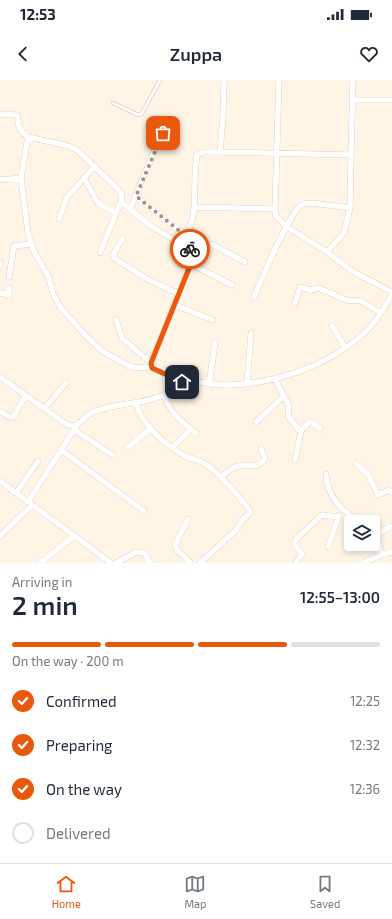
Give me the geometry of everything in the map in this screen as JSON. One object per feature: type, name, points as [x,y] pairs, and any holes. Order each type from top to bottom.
[{"type":"street","points":[[220,152],[224,117],[224,80]]},
{"type":"street","points":[[279,80],[276,216],[287,227],[327,252],[352,271],[392,292]]},
{"type":"street","points":[[327,252],[344,232],[350,208],[353,80]]},
{"type":"street","points":[[352,100],[392,100]]},
{"type":"street","points":[[0,114],[17,115],[19,129],[28,137],[70,146],[83,154],[121,192],[121,201],[100,253]]},
{"type":"street","points":[[130,209],[168,119]]},
{"type":"street","points":[[28,137],[21,178],[26,225],[31,244],[49,278],[53,294],[61,308],[85,335],[102,351],[129,366],[151,366]]},
{"type":"street","points":[[181,244],[191,226],[195,207],[198,155],[203,152],[351,155]]},
{"type":"street","points":[[59,219],[67,197],[95,166]]},
{"type":"street","points":[[0,180],[21,178]]},
{"type":"street","points":[[84,178],[98,203],[116,213]]},
{"type":"street","points":[[136,196],[186,236]]},
{"type":"street","points":[[121,201],[151,226],[194,253],[201,252],[207,245],[211,244],[245,262]]},
{"type":"street","points":[[254,297],[287,227],[299,207],[306,203],[350,208]]},
{"type":"street","points":[[195,207],[275,209]]},
{"type":"street","points":[[123,238],[113,255],[114,258],[152,282],[180,294]]},
{"type":"street","points":[[9,277],[14,246],[31,244]]},
{"type":"street","points":[[151,366],[180,294],[194,253]]},
{"type":"street","points":[[191,264],[232,285]]},
{"type":"street","points":[[0,294],[9,295],[9,288]]},
{"type":"street","points":[[295,303],[300,288],[310,290],[319,288],[346,300],[362,301],[381,313]]},
{"type":"street","points":[[116,319],[122,338],[151,366],[182,382],[210,385],[247,384],[275,379],[327,359],[361,336],[381,313],[392,295]]},
{"type":"street","points":[[175,305],[213,320]]},
{"type":"street","points":[[332,326],[345,347]]},
{"type":"street","points":[[247,384],[250,333]]},
{"type":"street","points":[[210,385],[215,343]]},
{"type":"street","points":[[0,377],[26,394],[66,424],[76,427],[113,455]]},
{"type":"street","points":[[275,379],[289,406],[288,416],[301,431]]},
{"type":"street","points":[[0,536],[30,504],[76,427],[92,412],[136,403],[164,395],[182,382]]},
{"type":"street","points":[[45,408],[66,383]]},
{"type":"street","points":[[0,411],[9,417],[13,417],[26,394]]},
{"type":"street","points":[[164,395],[168,407],[174,415],[196,433]]},
{"type":"street","points":[[256,422],[284,396]]},
{"type":"street","points":[[136,403],[141,416],[150,429],[183,455],[204,463],[222,477],[250,509],[250,513],[243,519],[236,530],[200,563]]},
{"type":"street","points":[[295,460],[301,431],[309,422],[313,423],[320,429]]},
{"type":"street","points":[[128,447],[150,429]]},
{"type":"street","points":[[173,447],[191,429]]},
{"type":"street","points":[[61,450],[144,511]]},
{"type":"street","points":[[222,477],[236,467],[252,467],[263,461],[265,458],[260,450]]},
{"type":"street","points":[[16,493],[38,461]]},
{"type":"street","points":[[356,463],[369,476],[377,494],[380,495],[389,490],[392,493]]},
{"type":"street","points":[[326,474],[329,492],[341,509],[350,515]]},
{"type":"street","points":[[0,481],[111,563]]},
{"type":"street","points":[[328,547],[341,509]]},
{"type":"street","points":[[296,563],[302,554],[295,545],[295,540],[322,515],[338,517]]},
{"type":"street","points":[[188,519],[175,545],[177,550],[191,563]]},
{"type":"street","points":[[380,531],[392,526]]},
{"type":"street","points":[[40,563],[74,536]]},
{"type":"street","points":[[380,550],[382,555]]},
{"type":"street","points":[[116,563],[136,552],[144,553],[150,563]]},
{"type":"street","points":[[364,562],[392,552]]},
{"type":"lane","points":[[113,103],[141,115],[160,80]]},
{"type":"way so far","points":[[163,133],[136,196],[186,236],[181,244],[190,249]]},
{"type":"route","points":[[182,382],[152,368],[151,363],[194,256],[194,251],[190,249]]}]
